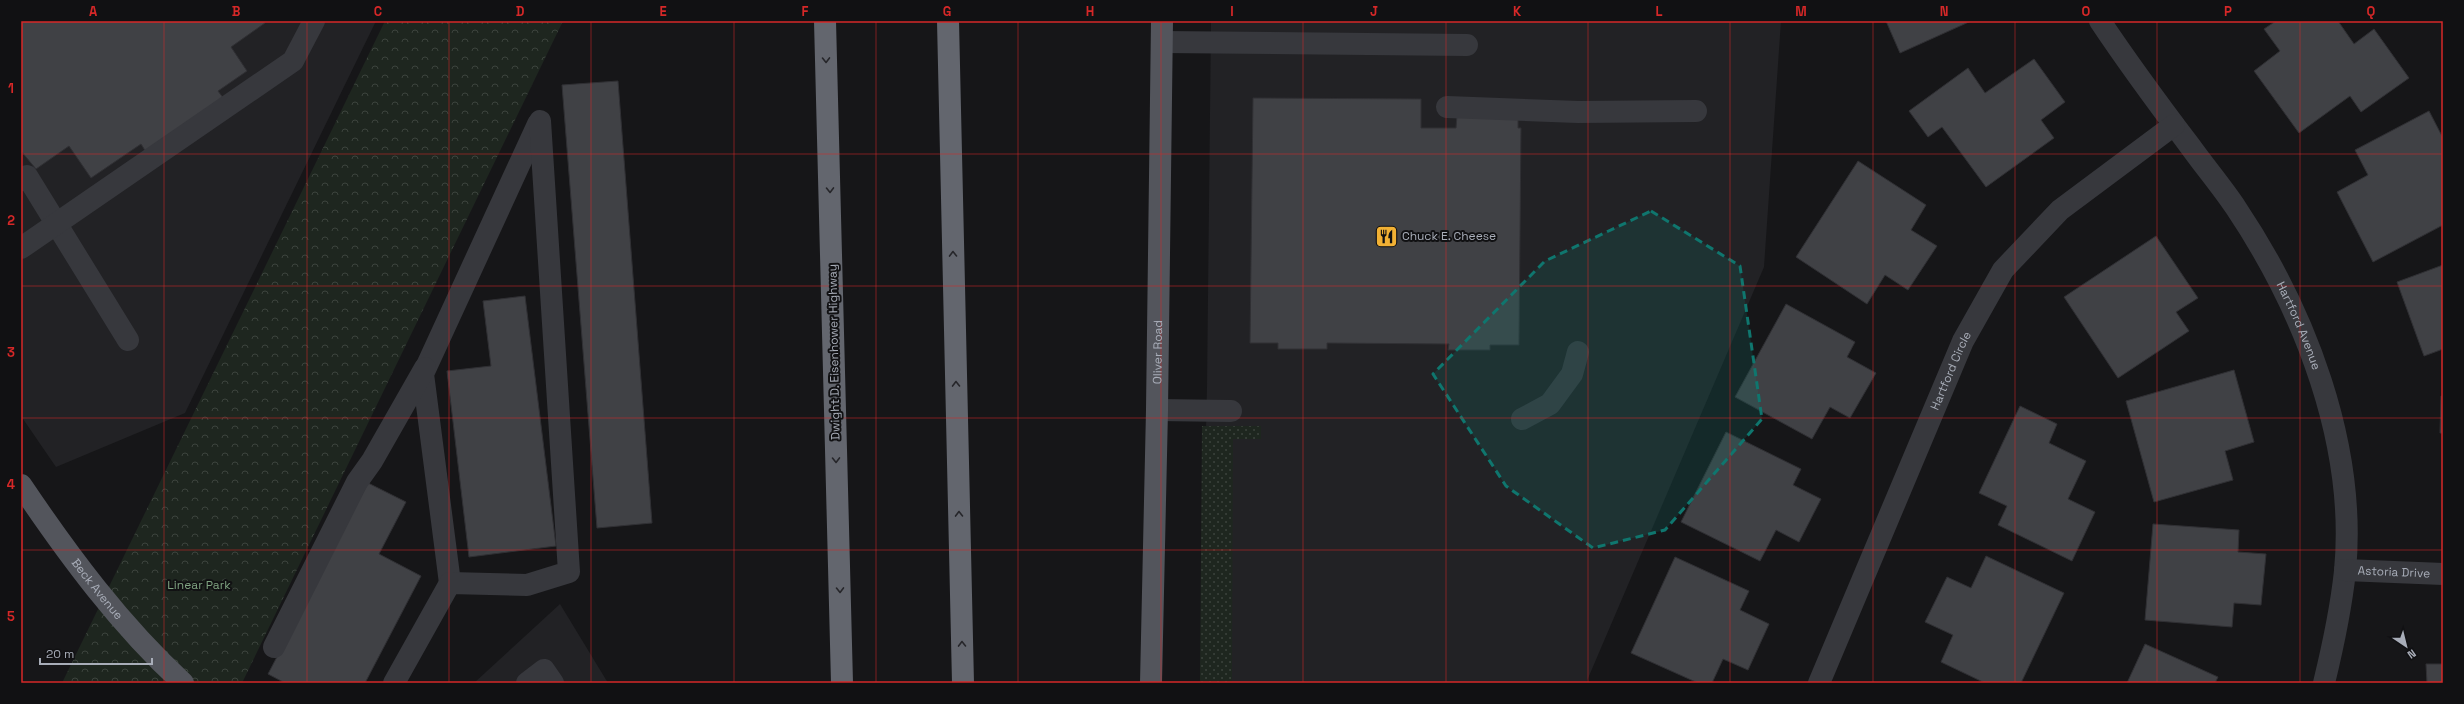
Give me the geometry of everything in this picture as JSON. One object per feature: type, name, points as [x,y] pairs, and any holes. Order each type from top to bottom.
[{"type":"highway","name":"Dwight D. Eisenhower Highway","points":[[825,21],[842,683]]},
{"type":"highway","points":[[948,21],[963,683]]},
{"type":"main road","name":"Oliver Road","points":[[1151,683],[1157,410],[1162,31]]},
{"type":"main road","name":"Beck Avenue","points":[[21,486],[67,553],[150,652],[183,683]]},
{"type":"street","name":"Hartford Avenue","points":[[2100,21],[2240,215],[2288,297],[2316,367],[2338,451],[2345,508],[2345,570],[2334,643],[2324,683]]},
{"type":"street","points":[[21,248],[293,61],[312,22]]},
{"type":"street","points":[[1162,31],[1467,45]]},
{"type":"street","points":[[1447,107],[1578,112],[1696,111]]},
{"type":"street","points":[[274,647],[357,482],[372,461],[425,367],[540,121],[569,572],[526,585],[450,584]]},
{"type":"street","name":"Hartford Circle","points":[[1819,683],[1963,341],[2003,270],[2060,210],[2174,125]]},
{"type":"street","points":[[21,180],[27,176],[55,224],[128,340]]},
{"type":"street","points":[[1522,419],[1550,404],[1572,374],[1578,352]]},
{"type":"street","points":[[394,683],[450,584],[423,374],[425,367]]},
{"type":"street","points":[[1157,410],[1232,411]]},
{"type":"street","name":"Astoria Drive","points":[[2345,570],[2443,574]]},
{"type":"street","points":[[527,683],[544,670],[553,683]]},
{"type":"highlighted area","points":[[1651,211],[1740,266],[1762,419],[1665,530],[1593,548],[1506,486],[1433,374],[1545,261]]},
{"type":"shaded area","points":[[21,21],[376,21],[185,413],[56,467],[21,416]]},
{"type":"shaded area","points":[[1211,21],[1781,21],[1764,267],[1586,683],[1200,683],[1207,387]]},
{"type":"shaded area","points":[[560,604],[608,683],[474,683]]},
{"type":"green space","name":"Linear Park","points":[[385,21],[563,21],[242,683],[62,683]]},
{"type":"green space","points":[[1202,426],[1261,426],[1261,439],[1233,439],[1232,683],[1200,683]]},
{"type":"building","points":[[21,21],[264,21],[265,23],[231,47],[247,71],[218,91],[224,99],[146,152],[141,144],[91,178],[69,146],[36,169],[21,151]]},
{"type":"building","points":[[1886,21],[1971,21],[1900,53]]},
{"type":"building","points":[[2276,21],[2338,21],[2354,44],[2374,29],[2409,78],[2361,112],[2350,96],[2299,133],[2254,71],[2280,51],[2264,29]]},
{"type":"building","points":[[2034,59],[2065,102],[2041,120],[2054,138],[1986,187],[1942,127],[1928,137],[1909,111],[1968,68],[1985,93]]},
{"type":"building","points":[[618,81],[652,523],[597,528],[562,85]]},
{"type":"building","name":"Chuck E. Cheese","points":[[1253,98],[1421,99],[1421,128],[1456,128],[1457,115],[1518,116],[1518,128],[1521,128],[1519,345],[1490,345],[1490,350],[1448,350],[1449,344],[1327,343],[1327,349],[1278,349],[1278,343],[1250,343]]},
{"type":"building","points":[[2429,111],[2443,138],[2443,225],[2373,262],[2337,192],[2368,175],[2355,150]]},
{"type":"building","points":[[1858,161],[1926,205],[1911,230],[1937,246],[1908,290],[1885,275],[1867,304],[1796,257]]},
{"type":"building","points":[[2156,236],[2198,298],[2176,312],[2189,331],[2118,378],[2064,297]]},
{"type":"building","points":[[2443,265],[2443,349],[2424,356],[2397,282]]},
{"type":"building","points":[[525,296],[556,546],[469,557],[447,371],[491,366],[483,301]]},
{"type":"building","points":[[1786,304],[1855,342],[1847,357],[1876,373],[1850,418],[1830,407],[1812,439],[1735,397]]},
{"type":"building","points":[[2234,370],[2254,442],[2225,451],[2233,480],[2154,502],[2126,401]]},
{"type":"building","points":[[2441,396],[2443,396],[2443,433],[2440,433]]},
{"type":"building","points":[[2020,406],[2057,424],[2049,443],[2086,461],[2068,499],[2095,512],[2072,561],[1998,525],[2007,506],[1979,493]]},
{"type":"building","points":[[1726,432],[1801,469],[1793,485],[1821,499],[1799,542],[1776,530],[1760,561],[1681,522]]},
{"type":"building","points":[[368,483],[406,502],[379,554],[421,576],[365,683],[285,683],[268,674]]},
{"type":"building","points":[[2153,524],[2239,530],[2238,552],[2266,554],[2261,605],[2234,603],[2232,627],[2145,620]]},
{"type":"building","points":[[1986,556],[2064,593],[2021,683],[1985,683],[1941,662],[1953,635],[1925,622],[1947,577],[1971,588]]},
{"type":"building","points":[[1675,557],[1749,591],[1740,610],[1769,624],[1748,670],[1723,659],[1712,683],[1698,683],[1631,653]]},
{"type":"building","points":[[2145,644],[2218,677],[2215,683],[2127,683]]},
{"type":"building","points":[[2426,664],[2443,664],[2443,683],[2427,683]]},
{"type":"place","name":"Chuck E. Cheese","points":[[1386,236]]}]
